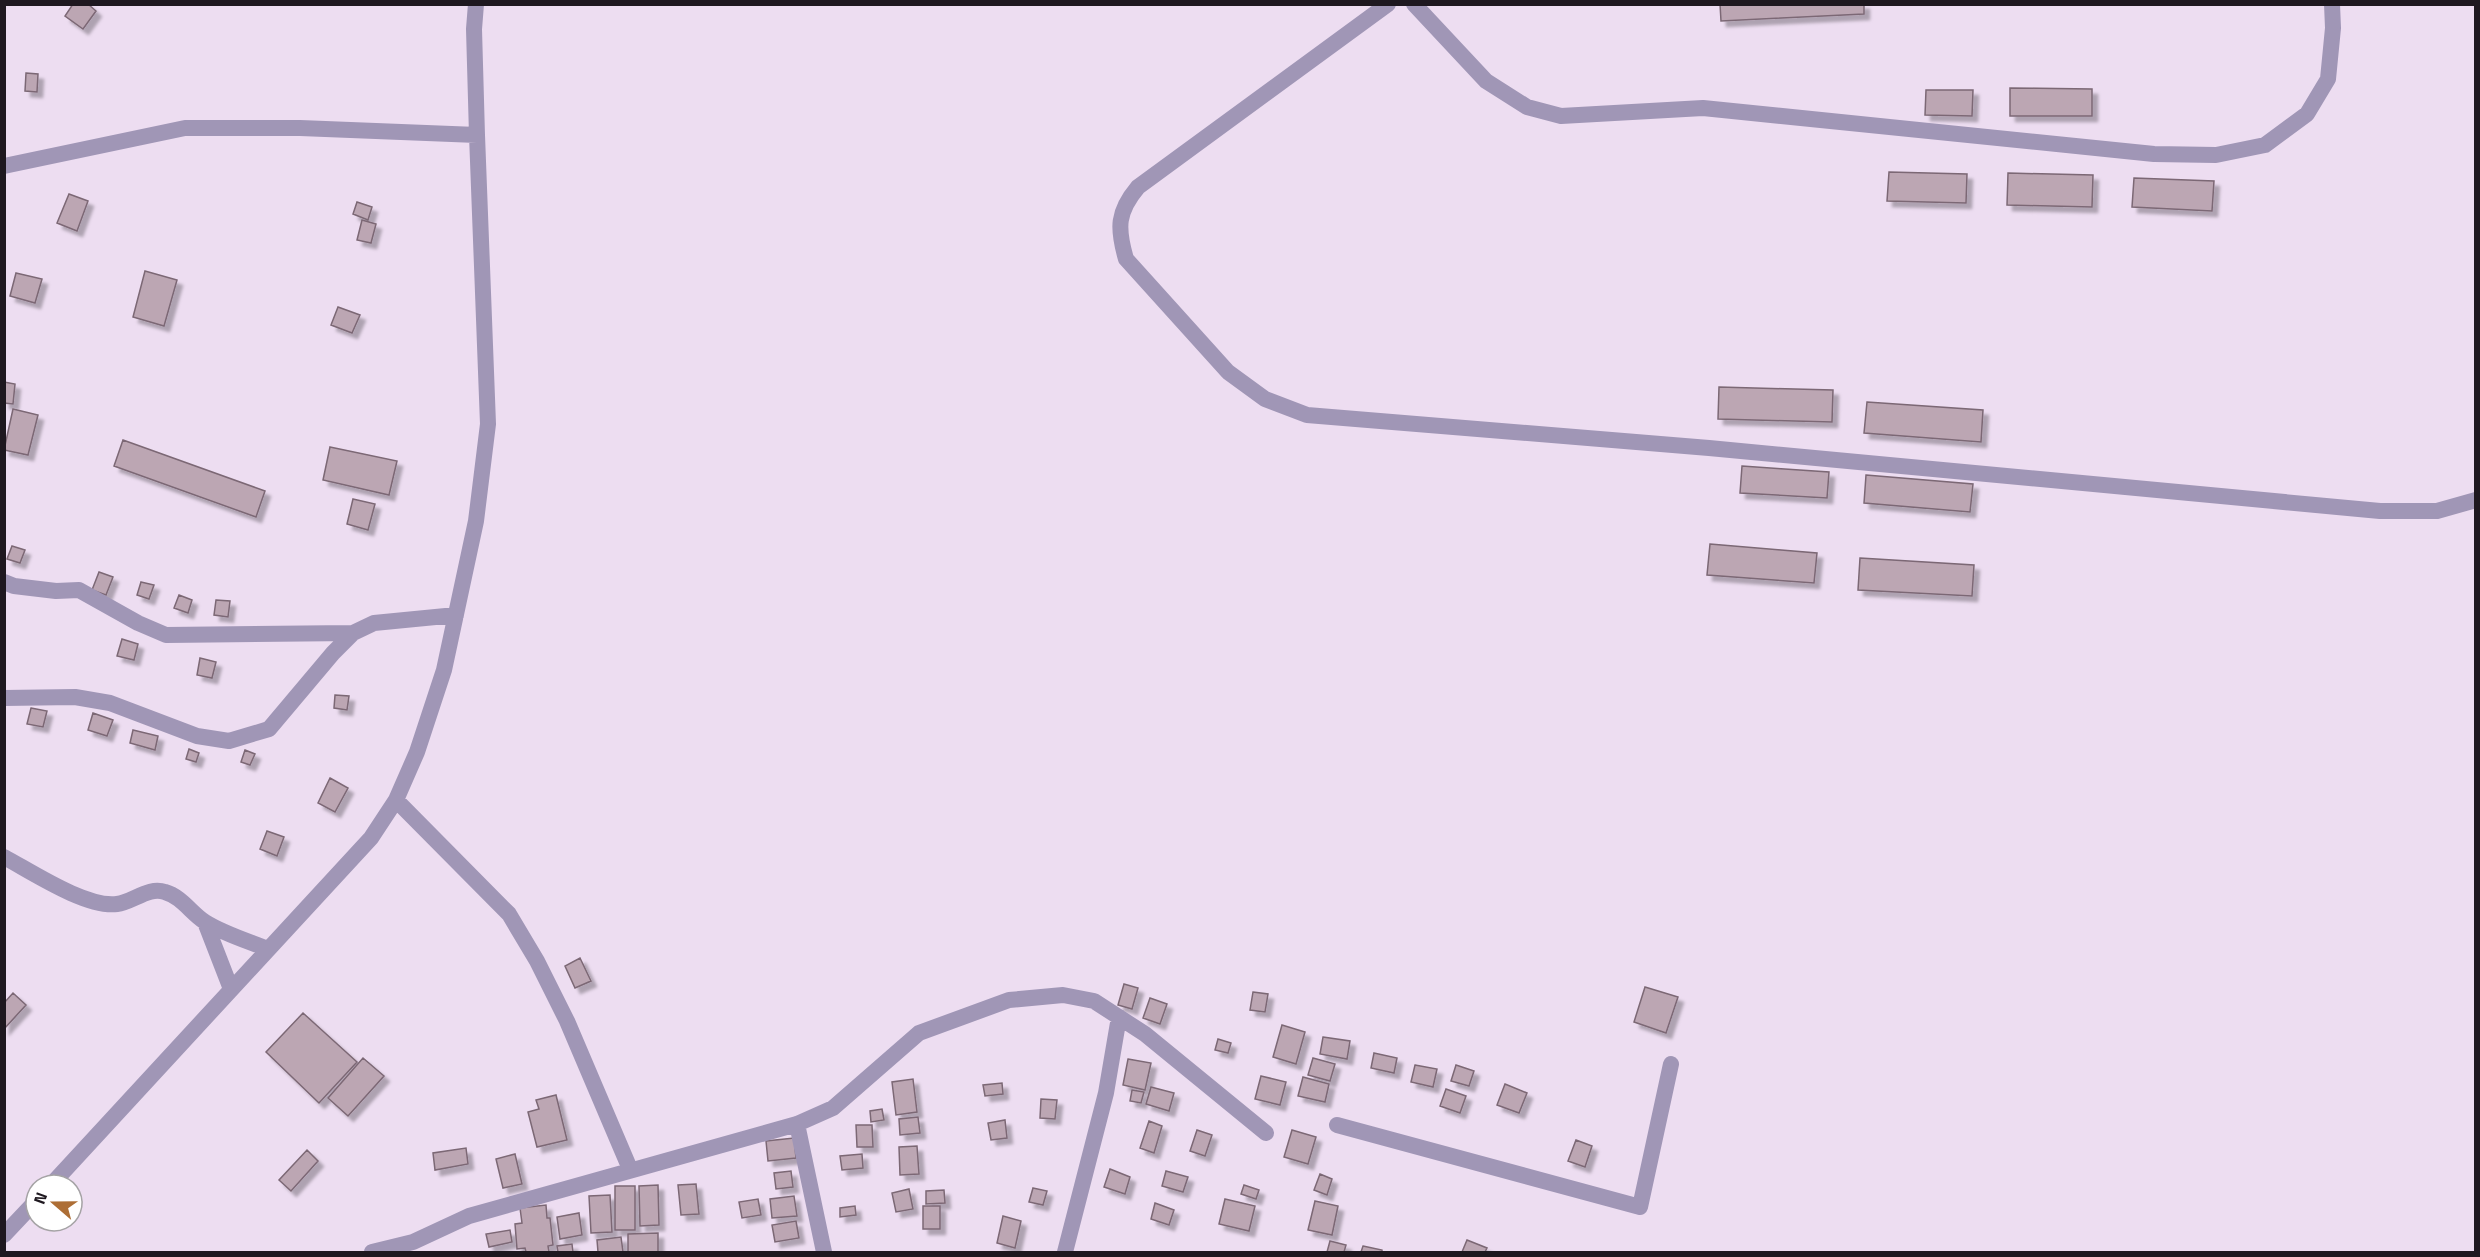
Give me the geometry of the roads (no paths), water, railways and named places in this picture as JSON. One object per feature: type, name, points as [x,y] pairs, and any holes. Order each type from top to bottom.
[{"type":"street","points":[[62,1173],[371,838],[396,800],[417,752],[444,670],[456,615],[476,521],[488,424],[477,135],[474,29],[476,4]]},
{"type":"street","points":[[1388,4],[1138,186],[1124,204],[1120,236],[1126,259],[1228,372],[1265,399],[1307,415],[1709,448],[2380,511],[2437,511],[2475,500]]},
{"type":"street","points":[[1413,4],[1486,81],[1527,107],[1561,116],[1703,108],[2154,154],[2216,155],[2265,145],[2307,114],[2328,79],[2333,28],[2332,4]]},
{"type":"street","points":[[4,166],[185,128],[300,128],[477,135]]},
{"type":"street","points":[[4,582],[14,586],[79,591],[138,623],[166,635],[353,633]]},
{"type":"street","points":[[4,698],[75,697],[110,703],[197,736],[229,741],[269,729],[333,653],[353,633],[374,623],[456,615]]},
{"type":"street","points":[[396,800],[509,914],[537,961],[567,1021],[630,1170]]},
{"type":"street","points":[[4,857],[73,894],[104,903],[117,904],[148,892],[164,891],[179,899],[205,922],[268,949]]},
{"type":"street","points":[[205,922],[231,989]]},
{"type":"street","points":[[372,1252],[413,1242],[469,1216],[797,1124],[833,1107],[919,1033],[1009,1000],[1063,994],[1094,1001],[1145,1034],[1266,1133]]},
{"type":"street","points":[[1065,1252],[1106,1093],[1119,1017]]},
{"type":"street","points":[[1337,1125],[1640,1207],[1671,1064]]},
{"type":"street","points":[[797,1124],[824,1252]]},
{"type":"street","points":[[4,1235],[24,1214]]}]
